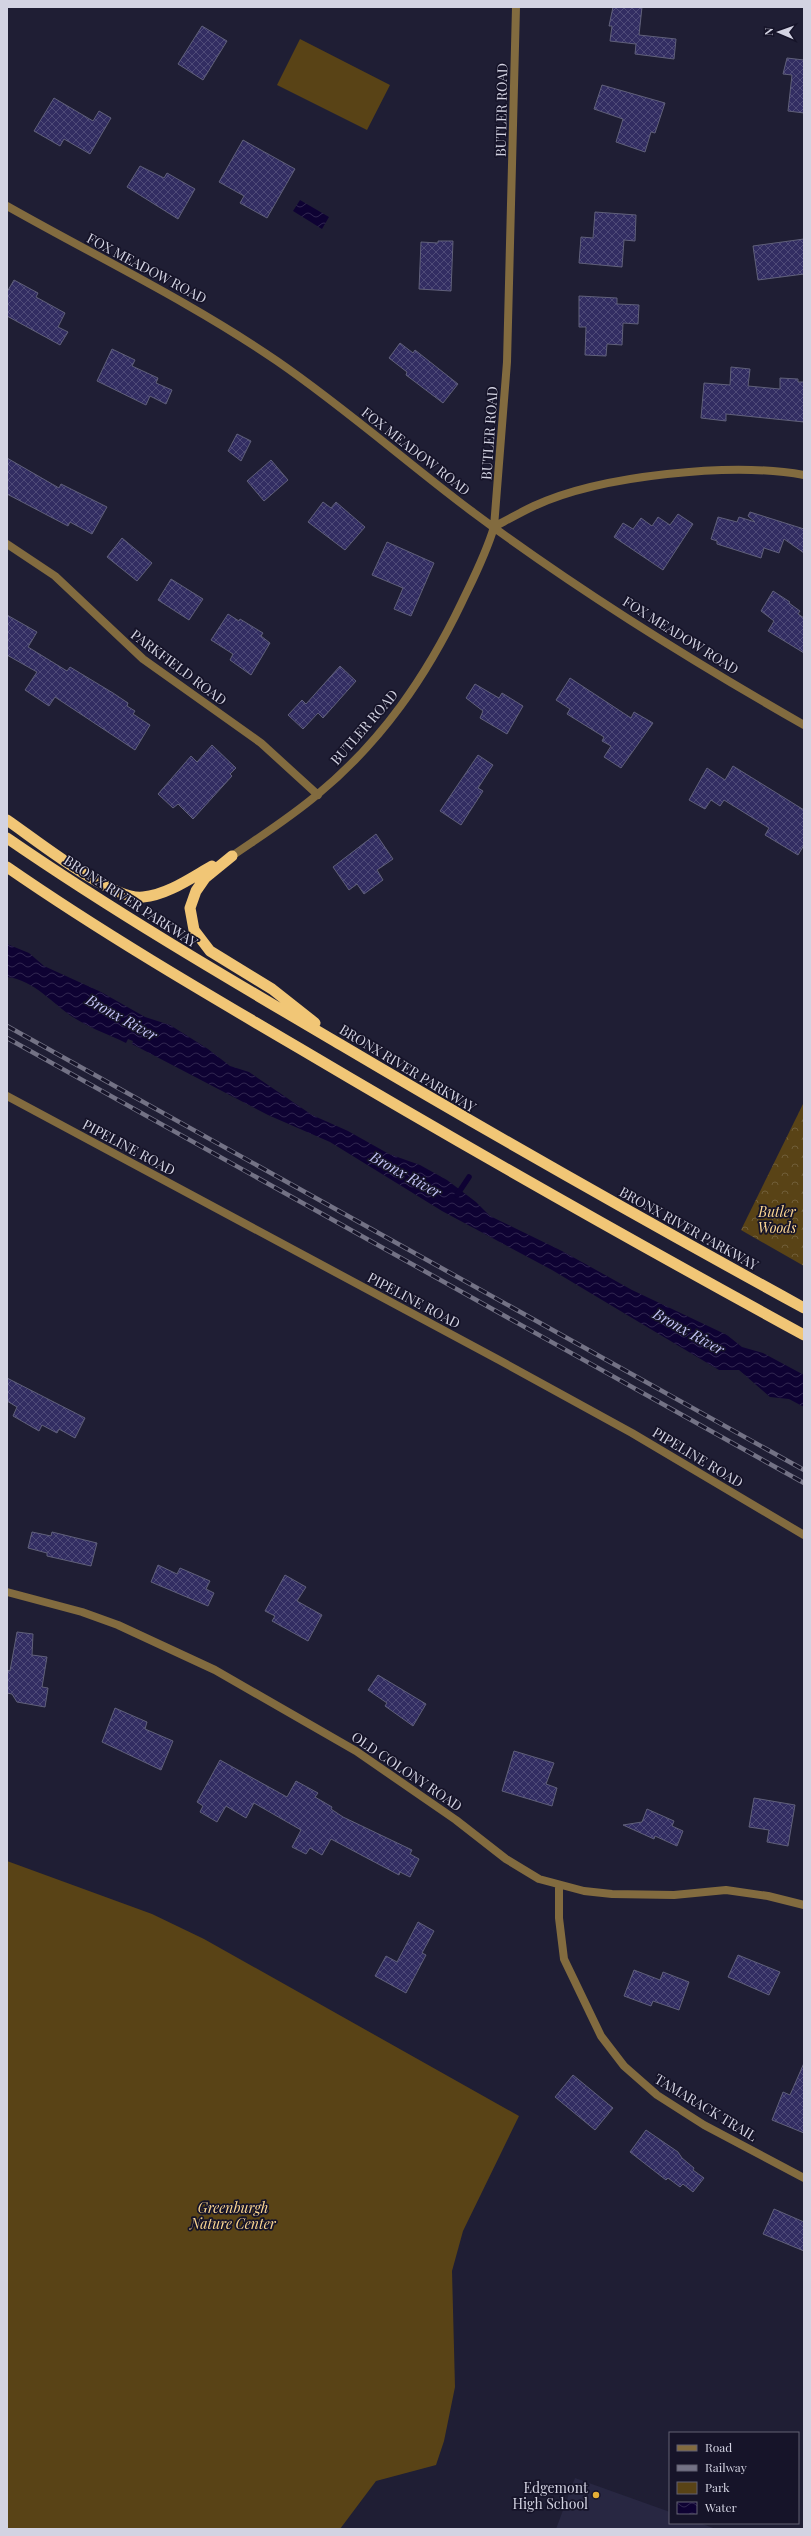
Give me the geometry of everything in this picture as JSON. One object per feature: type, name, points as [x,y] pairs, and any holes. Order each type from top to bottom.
[{"type":"highway","points":[[7,820],[108,888],[130,898],[151,896],[169,889],[232,856]]},
{"type":"highway","name":"BRONX RIVER PARKWAY","points":[[7,838],[136,924],[540,1162],[804,1308]]},
{"type":"highway","points":[[232,856],[205,878],[196,891],[190,908],[194,930],[210,951],[272,989],[343,1046]]},
{"type":"highway","points":[[7,867],[125,945],[340,1073],[574,1209],[804,1335]]},
{"type":"street","name":"BUTLER ROAD","points":[[232,856],[318,795],[376,737],[403,706],[434,659],[486,553],[494,527],[507,362],[516,7]]},
{"type":"street","name":"FOX MEADOW ROAD","points":[[7,206],[227,328],[327,398],[494,527],[691,658],[804,725]]},
{"type":"street","points":[[494,527],[535,505],[617,482],[650,477],[731,470],[804,475]]},
{"type":"street","name":"PARKFIELD ROAD","points":[[7,544],[55,576],[143,658],[261,743],[318,795]]},
{"type":"street","name":"PIPELINE ROAD","points":[[7,1096],[632,1433],[804,1535]]},
{"type":"street","name":"OLD COLONY ROAD","points":[[7,1592],[82,1612],[118,1625],[215,1670],[356,1751],[456,1820],[506,1859],[538,1878],[560,1886],[584,1891],[674,1896],[726,1890],[760,1895],[804,1905]]},
{"type":"street","name":"TAMARACK TRAIL","points":[[560,1886],[559,1918],[564,1959],[601,2036],[624,2066],[657,2095],[704,2125],[804,2178]]},
{"type":"shaded area","name":"Edgemont High School","points":[[575,2478],[669,2512],[669,2524],[703,2524],[716,2529],[556,2529]]},
{"type":"green space","points":[[300,39],[390,85],[367,130],[277,85]]},
{"type":"green space","name":"Butler Woods","points":[[804,1102],[804,1266],[741,1230]]},
{"type":"green space","name":"Greenburgh Nature Center","points":[[7,1861],[152,1914],[204,1939],[519,2116],[463,2231],[452,2271],[455,2387],[444,2441],[436,2465],[376,2481],[340,2529],[7,2529]]},
{"type":"water","points":[[300,200],[329,217],[322,229],[293,211]]},
{"type":"water","name":"Bronx River","points":[[7,944],[29,953],[44,966],[101,992],[145,1017],[170,1025],[208,1049],[230,1066],[249,1072],[312,1115],[348,1131],[389,1154],[420,1165],[447,1180],[476,1202],[490,1216],[562,1251],[632,1290],[727,1335],[742,1347],[763,1353],[804,1375],[804,1407],[789,1399],[770,1397],[739,1370],[719,1370],[552,1270],[442,1211],[330,1142],[268,1115],[132,1044],[133,1041],[128,1039],[126,1043],[82,1023],[35,988],[17,979],[7,977]]},
{"type":"building","points":[[613,7],[642,7],[639,35],[676,39],[674,59],[635,54],[636,44],[610,41],[612,26],[609,26]]},
{"type":"building","points":[[202,26],[227,41],[203,80],[178,64]]},
{"type":"building","points":[[787,58],[804,60],[804,113],[788,111],[792,75],[783,74]]},
{"type":"building","points":[[602,85],[665,103],[655,133],[651,132],[645,152],[616,142],[623,119],[594,109]]},
{"type":"building","points":[[54,98],[93,121],[99,111],[111,118],[90,154],[64,139],[60,146],[34,131]]},
{"type":"building","points":[[243,140],[295,169],[267,218],[240,203],[244,196],[219,182]]},
{"type":"building","points":[[140,166],[164,178],[167,173],[195,189],[178,219],[127,187]]},
{"type":"building","points":[[595,212],[636,215],[635,241],[624,240],[622,267],[579,263],[581,237],[593,238]]},
{"type":"building","points":[[804,239],[804,274],[758,280],[753,246]]},
{"type":"building","points":[[438,241],[453,241],[451,291],[419,289],[421,242],[438,243]]},
{"type":"building","points":[[14,280],[38,293],[36,297],[65,313],[58,327],[68,332],[60,345],[7,316],[7,292]]},
{"type":"building","points":[[579,296],[617,298],[617,304],[639,305],[638,324],[623,323],[622,345],[607,344],[606,356],[585,355],[586,327],[579,327]]},
{"type":"building","points":[[400,343],[413,353],[415,350],[458,384],[443,403],[406,375],[407,372],[389,358]]},
{"type":"building","points":[[112,349],[135,360],[132,366],[158,378],[156,383],[172,390],[166,404],[150,396],[146,405],[97,381]]},
{"type":"building","points":[[731,367],[750,369],[748,386],[780,389],[780,378],[798,379],[798,382],[804,382],[804,422],[726,414],[726,421],[701,418],[704,383],[730,385]]},
{"type":"building","points":[[237,434],[251,441],[241,461],[228,451]]},
{"type":"building","points":[[7,458],[59,488],[61,484],[107,507],[92,534],[70,522],[68,526],[7,494]]},
{"type":"building","points":[[271,460],[288,480],[264,501],[247,481]]},
{"type":"building","points":[[323,502],[331,508],[336,502],[365,527],[345,550],[308,522]]},
{"type":"building","points":[[750,512],[804,529],[804,553],[784,539],[779,553],[764,548],[761,558],[717,544],[717,541],[711,539],[718,517],[737,522],[739,517],[755,522],[748,516]]},
{"type":"building","points":[[678,514],[693,524],[663,570],[614,537],[623,523],[633,529],[641,518],[652,526],[658,517],[670,525]]},
{"type":"building","points":[[122,538],[152,563],[137,581],[107,557]]},
{"type":"building","points":[[387,542],[434,563],[411,616],[394,609],[403,588],[372,575]]},
{"type":"building","points":[[171,579],[203,599],[189,620],[158,600]]},
{"type":"building","points":[[773,591],[790,602],[789,603],[800,611],[798,614],[804,618],[804,653],[768,631],[774,621],[761,611]]},
{"type":"building","points":[[228,614],[239,621],[240,619],[263,633],[261,636],[270,643],[251,675],[230,660],[233,654],[211,640]]},
{"type":"building","points":[[7,615],[37,632],[28,647],[67,671],[70,667],[113,693],[128,703],[127,706],[135,711],[133,714],[150,725],[135,750],[55,697],[49,706],[25,690],[37,672],[7,655]]},
{"type":"building","points":[[340,666],[356,681],[323,718],[318,713],[303,729],[288,715],[302,700],[306,704]]},
{"type":"building","points":[[570,678],[631,718],[634,712],[653,723],[621,768],[604,757],[611,746],[602,741],[604,737],[567,714],[570,709],[556,700]]},
{"type":"building","points":[[475,684],[499,698],[502,693],[523,706],[507,734],[480,718],[483,711],[466,698]]},
{"type":"building","points":[[212,745],[236,768],[230,774],[232,776],[193,819],[178,804],[173,808],[158,794],[191,756],[197,762]]},
{"type":"building","points":[[478,755],[493,765],[478,788],[483,791],[461,825],[440,811]]},
{"type":"building","points":[[733,766],[804,810],[804,845],[798,855],[765,835],[769,828],[724,800],[720,806],[711,800],[705,809],[689,800],[707,768],[725,780]]},
{"type":"building","points":[[376,834],[393,859],[377,870],[383,880],[364,894],[357,884],[349,890],[333,867]]},
{"type":"building","points":[[7,1378],[85,1418],[75,1438],[59,1429],[57,1433],[42,1425],[39,1431],[13,1416],[17,1407],[7,1401]]},
{"type":"building","points":[[32,1532],[51,1536],[52,1532],[97,1543],[91,1566],[47,1556],[47,1553],[28,1548]]},
{"type":"building","points":[[158,1565],[177,1574],[180,1568],[210,1581],[206,1589],[214,1593],[208,1606],[151,1582]]},
{"type":"building","points":[[285,1575],[306,1587],[297,1601],[322,1615],[308,1641],[272,1621],[275,1616],[265,1611]]},
{"type":"building","points":[[17,1632],[33,1634],[32,1655],[47,1657],[42,1687],[48,1688],[45,1707],[17,1702],[12,1694],[7,1693],[7,1670],[10,1671]]},
{"type":"building","points":[[378,1675],[426,1704],[413,1726],[385,1706],[387,1703],[368,1690]]},
{"type":"building","points":[[115,1708],[147,1722],[145,1729],[173,1741],[161,1770],[102,1742]]},
{"type":"building","points":[[514,1751],[554,1763],[546,1784],[557,1788],[552,1806],[502,1791]]},
{"type":"building","points":[[220,1760],[287,1797],[296,1781],[318,1793],[315,1797],[332,1807],[331,1809],[343,1817],[412,1850],[410,1854],[419,1859],[410,1877],[400,1872],[399,1875],[331,1839],[322,1855],[310,1848],[306,1854],[292,1847],[301,1830],[254,1803],[246,1818],[226,1806],[217,1822],[200,1812],[203,1806],[197,1802]]},
{"type":"building","points":[[754,1798],[795,1805],[788,1846],[767,1842],[769,1830],[749,1827]]},
{"type":"building","points":[[647,1809],[674,1821],[672,1826],[683,1831],[677,1846],[655,1836],[654,1839],[623,1825],[642,1822]]},
{"type":"building","points":[[418,1922],[434,1931],[422,1953],[426,1955],[406,1993],[375,1976],[386,1956],[397,1962]]},
{"type":"building","points":[[738,1955],[780,1972],[769,1995],[728,1977]]},
{"type":"building","points":[[634,1970],[660,1980],[663,1972],[689,1982],[679,2010],[653,2001],[651,2006],[624,1996]]},
{"type":"building","points":[[804,2063],[804,2133],[772,2120],[783,2092],[790,2095]]},
{"type":"building","points":[[573,2075],[613,2108],[595,2130],[555,2097]]},
{"type":"building","points":[[646,2130],[678,2152],[682,2158],[694,2168],[693,2170],[704,2178],[693,2192],[683,2184],[680,2187],[668,2178],[666,2180],[630,2152]]},
{"type":"building","points":[[774,2209],[804,2222],[804,2251],[763,2234]]},
{"type":"waterway","points":[[457,1195],[469,1177]]},
{"type":"railway","points":[[7,1026],[804,1470]]},
{"type":"railway","points":[[7,1038],[804,1483]]},
{"type":"place","name":"Edgemont High School","points":[[596,2495]]}]
